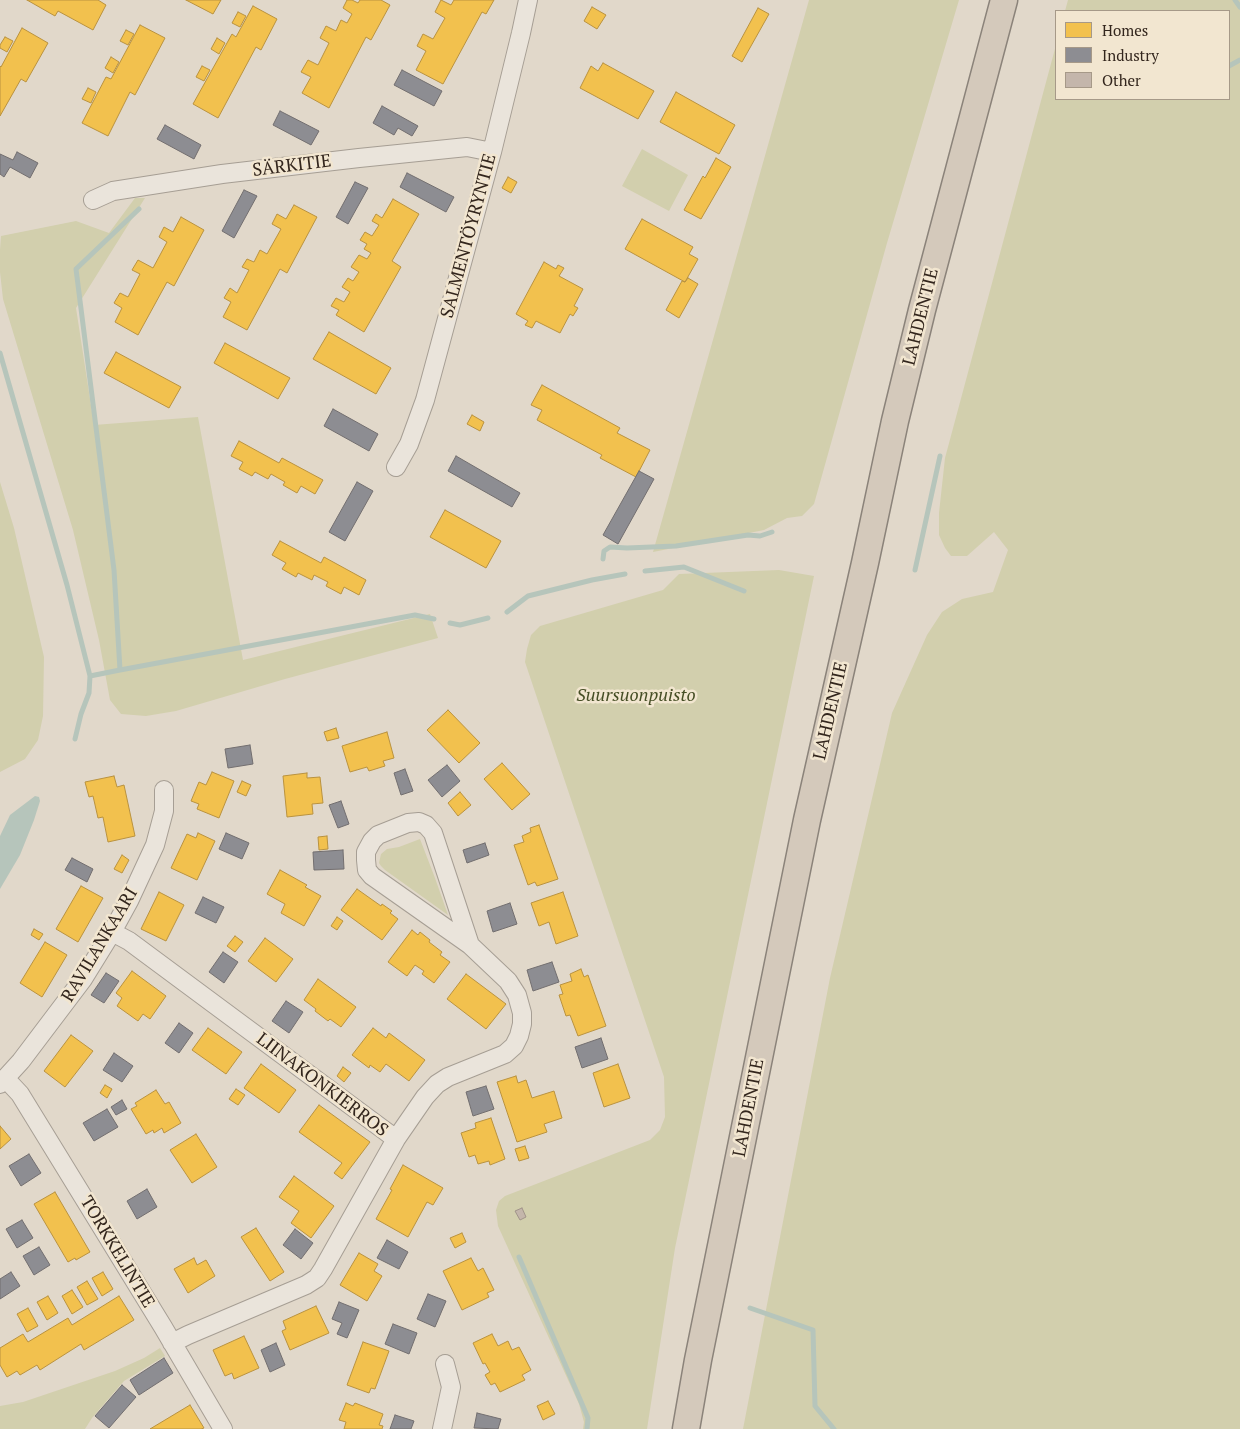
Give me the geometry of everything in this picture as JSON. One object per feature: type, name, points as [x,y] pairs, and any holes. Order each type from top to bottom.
[{"type":"highway","name":"LAHDENTIE","points":[[686,1429],[698,1360],[807,820],[920,319],[1004,0]]},
{"type":"street","name":"SALMENTÖYRYNTIE","points":[[396,467],[409,444],[425,400],[492,152],[522,33],[528,0]]},
{"type":"street","name":"SÄRKITIE","points":[[93,200],[113,191],[222,174],[467,147],[492,152]]},
{"type":"street","name":"RAVILANKAARI","points":[[3,1081],[21,1061],[83,979],[112,932],[129,901],[155,845],[164,811],[164,790]]},
{"type":"street","points":[[396,1139],[425,1097],[437,1084],[448,1077],[505,1054],[514,1046],[519,1036],[522,1018],[518,995],[508,981],[470,945],[372,876],[367,870],[366,860],[366,852],[372,840],[378,835],[408,823],[419,822],[426,825],[433,832],[470,945]]},
{"type":"street","name":"LIINAKONKIERROS","points":[[112,932],[137,947],[396,1139],[324,1270],[316,1278],[306,1285],[172,1343]]},
{"type":"street","name":"TORKKELINTIE","points":[[3,1081],[20,1094],[223,1429]]},
{"type":"street","points":[[442,1429],[451,1387],[445,1364]]},
{"type":"green space","points":[[809,0],[959,0],[887,243],[814,504],[802,516],[787,518],[764,530],[653,552]]},
{"type":"green space","points":[[1068,0],[1240,0],[1240,1429],[743,1429],[830,978],[892,713],[927,635],[942,612],[962,599],[993,592],[1008,550],[994,532],[967,556],[951,556],[939,535],[939,513],[945,458],[1055,49],[1055,100],[1230,100],[1230,10],[1065,10]]},
{"type":"green space","points":[[642,149],[688,175],[669,211],[622,186]]},
{"type":"green space","points":[[135,198],[145,198],[76,308],[94,425],[198,417],[243,660],[430,614],[438,638],[285,679],[176,711],[146,716],[121,714],[110,700],[99,640],[73,530],[3,299],[0,250],[1,236],[76,221],[109,233]]},
{"type":"green space","points":[[0,482],[14,528],[44,657],[43,716],[38,740],[25,759],[0,772]]},
{"type":"green space","name":"Suursuonpuisto","points":[[779,570],[814,576],[675,1248],[647,1429],[583,1429],[584,1422],[579,1404],[498,1226],[496,1210],[499,1201],[505,1196],[650,1140],[660,1130],[665,1117],[664,1077],[525,662],[527,649],[531,635],[540,626],[663,590],[679,574]]},
{"type":"green space","points":[[420,839],[448,915],[385,870],[379,863],[381,854],[387,849],[399,847]]},
{"type":"green space","points":[[160,1348],[165,1356],[124,1381],[92,1418],[85,1429],[0,1429],[0,1406],[23,1402],[115,1371],[144,1358]]},
{"type":"shaded area","points":[[35,796],[39,797],[40,801],[34,820],[20,855],[0,889],[0,836],[10,815]]},
{"type":"building: Homes","points":[[27,0],[98,0],[106,5],[93,30],[58,11],[55,16]]},
{"type":"building: Homes","points":[[186,0],[221,0],[213,14]]},
{"type":"building: Homes","points":[[347,0],[358,3],[360,0],[381,0],[390,5],[371,40],[366,37],[329,108],[302,93],[311,77],[301,72],[308,60],[318,65],[329,43],[320,38],[326,26],[336,31],[341,20],[347,23],[352,14],[343,8]]},
{"type":"building: Homes","points":[[441,0],[451,5],[454,0],[494,0],[486,14],[482,12],[443,84],[416,70],[426,51],[417,46],[423,34],[433,39],[445,18],[435,12]]},
{"type":"building: Homes","points":[[253,6],[277,19],[261,50],[256,47],[218,118],[193,104],[232,34],[236,37]]},
{"type":"building: Homes","points":[[592,7],[606,15],[597,29],[584,21]]},
{"type":"building: Homes","points":[[758,8],[769,14],[742,62],[732,56]]},
{"type":"building: Homes","points":[[238,12],[246,16],[240,27],[232,23]]},
{"type":"building: Homes","points":[[140,25],[165,38],[135,95],[130,92],[108,136],[82,123],[106,77],[111,79]]},
{"type":"building: Homes","points":[[22,28],[48,43],[26,82],[21,79],[0,116],[0,66]]},
{"type":"building: Homes","points":[[126,30],[134,34],[128,45],[120,41]]},
{"type":"building: Homes","points":[[5,37],[13,41],[7,52],[0,48]]},
{"type":"building: Homes","points":[[217,38],[225,43],[219,54],[211,49]]},
{"type":"building: Homes","points":[[111,57],[119,62],[113,73],[105,68]]},
{"type":"building: Homes","points":[[603,63],[654,91],[638,119],[580,88],[591,66],[598,71]]},
{"type":"building: Homes","points":[[202,66],[210,70],[204,81],[196,77]]},
{"type":"building: Homes","points":[[88,88],[96,92],[91,103],[82,99]]},
{"type":"building: Homes","points":[[676,92],[735,125],[719,154],[660,122]]},
{"type":"building: Homes","points":[[716,158],[731,167],[701,219],[684,210],[703,176],[705,178]]},
{"type":"building: Homes","points":[[508,177],[517,182],[511,193],[502,188]]},
{"type":"building: Homes","points":[[393,199],[419,214],[392,261],[401,267],[364,332],[336,315],[339,310],[331,306],[336,298],[344,302],[350,292],[342,287],[348,278],[353,281],[359,272],[351,267],[359,255],[367,259],[371,253],[364,249],[367,244],[360,240],[365,232],[372,236],[379,225],[372,221],[376,214],[382,218]]},
{"type":"building: Homes","points":[[294,205],[317,217],[287,273],[280,269],[247,330],[223,317],[231,302],[224,298],[230,288],[237,293],[249,270],[242,267],[247,259],[254,262],[260,250],[267,254],[281,229],[272,224],[277,214],[286,219]]},
{"type":"building: Homes","points":[[181,217],[204,230],[174,286],[167,282],[138,335],[115,322],[122,308],[114,303],[120,293],[128,297],[140,274],[132,270],[138,260],[153,268],[167,242],[159,237],[164,227],[173,232]]},
{"type":"building: Homes","points":[[642,219],[693,247],[689,254],[698,259],[685,282],[625,249]]},
{"type":"building: Homes","points":[[544,262],[556,269],[558,265],[564,268],[559,276],[583,289],[574,306],[578,308],[573,316],[570,314],[560,333],[536,321],[532,328],[525,325],[528,321],[516,314]]},
{"type":"building: Homes","points":[[688,278],[698,284],[679,318],[666,310],[682,281],[685,282]]},
{"type":"building: Homes","points":[[329,332],[391,368],[376,394],[313,359]]},
{"type":"building: Homes","points":[[225,343],[290,378],[278,399],[214,363]]},
{"type":"building: Homes","points":[[116,352],[181,387],[169,408],[104,373]]},
{"type":"building: Homes","points":[[542,385],[620,428],[617,433],[650,450],[636,477],[600,458],[602,455],[537,420],[542,410],[531,405]]},
{"type":"building: Homes","points":[[472,415],[484,422],[480,431],[467,424]]},
{"type":"building: Homes","points":[[239,441],[279,463],[282,458],[323,480],[315,494],[301,486],[297,493],[283,485],[285,482],[271,474],[268,479],[255,472],[252,476],[239,469],[243,462],[231,456]]},
{"type":"building: Homes","points":[[445,510],[501,541],[486,568],[430,537]]},
{"type":"building: Homes","points":[[280,541],[321,563],[324,557],[366,580],[359,595],[344,587],[341,594],[326,586],[328,582],[314,575],[312,580],[298,573],[296,577],[282,569],[286,563],[272,555]]},
{"type":"building: Homes","points":[[448,710],[480,743],[459,763],[427,730]]},
{"type":"building: Homes","points":[[336,728],[339,738],[327,741],[324,732]]},
{"type":"building: Homes","points":[[387,732],[394,758],[383,761],[385,766],[369,771],[367,767],[350,772],[342,746]]},
{"type":"building: Homes","points":[[502,763],[530,794],[512,810],[484,779]]},
{"type":"building: Homes","points":[[212,772],[234,781],[219,818],[197,809],[199,804],[191,801],[199,782],[206,785]]},
{"type":"building: Homes","points":[[307,773],[307,778],[320,777],[323,803],[312,804],[313,814],[287,817],[283,776]]},
{"type":"building: Homes","points":[[114,776],[117,787],[124,785],[135,836],[108,842],[103,817],[98,818],[93,796],[89,797],[85,782]]},
{"type":"building: Homes","points":[[242,781],[251,785],[246,796],[237,792]]},
{"type":"building: Homes","points":[[460,792],[471,805],[458,816],[448,803]]},
{"type":"building: Homes","points":[[539,825],[558,879],[537,886],[535,882],[528,885],[514,845],[524,842],[522,836],[531,832],[530,828]]},
{"type":"building: Homes","points":[[198,833],[215,841],[197,880],[171,868],[187,834],[196,838]]},
{"type":"building: Homes","points":[[327,836],[328,849],[319,850],[318,837]]},
{"type":"building: Homes","points":[[122,855],[129,860],[122,873],[114,869]]},
{"type":"building: Homes","points":[[280,870],[307,885],[305,887],[321,896],[304,926],[281,913],[285,904],[267,894]]},
{"type":"building: Homes","points":[[81,886],[103,898],[78,942],[56,929]]},
{"type":"building: Homes","points":[[357,889],[381,906],[382,904],[392,911],[390,913],[398,919],[382,940],[341,910]]},
{"type":"building: Homes","points":[[159,892],[184,905],[166,941],[141,929]]},
{"type":"building: Homes","points":[[563,892],[578,936],[556,944],[549,922],[539,926],[531,903]]},
{"type":"building: Homes","points":[[337,917],[343,921],[337,930],[331,926]]},
{"type":"building: Homes","points":[[34,929],[43,934],[39,940],[31,935]]},
{"type":"building: Homes","points":[[412,930],[418,935],[420,932],[430,940],[429,942],[442,952],[440,955],[450,962],[434,983],[422,974],[424,971],[415,965],[407,976],[388,962]]},
{"type":"building: Homes","points":[[235,936],[243,942],[235,952],[227,946]]},
{"type":"building: Homes","points":[[265,938],[293,959],[276,982],[248,961]]},
{"type":"building: Homes","points":[[45,942],[67,955],[42,997],[20,983]]},
{"type":"building: Homes","points":[[581,969],[584,977],[588,975],[606,1026],[578,1036],[570,1015],[566,1016],[559,995],[563,994],[560,985],[572,981],[570,974]]},
{"type":"building: Homes","points":[[132,971],[166,996],[150,1019],[143,1014],[138,1021],[117,1006],[122,998],[116,993]]},
{"type":"building: Homes","points":[[466,974],[506,1004],[486,1029],[447,999]]},
{"type":"building: Homes","points":[[318,979],[356,1007],[341,1027],[330,1019],[328,1021],[304,1000]]},
{"type":"building: Homes","points":[[208,1028],[242,1052],[226,1074],[192,1050]]},
{"type":"building: Homes","points":[[373,1028],[386,1038],[389,1033],[425,1060],[409,1081],[386,1064],[380,1072],[370,1065],[369,1068],[352,1055]]},
{"type":"building: Homes","points":[[71,1035],[93,1051],[65,1087],[44,1071]]},
{"type":"building: Homes","points":[[261,1064],[296,1090],[279,1113],[244,1088]]},
{"type":"building: Homes","points":[[618,1064],[630,1098],[604,1107],[593,1073]]},
{"type":"building: Homes","points":[[343,1067],[351,1073],[344,1082],[337,1076]]},
{"type":"building: Homes","points":[[516,1076],[518,1083],[526,1080],[532,1098],[554,1091],[562,1118],[544,1124],[547,1132],[517,1142],[497,1082]]},
{"type":"building: Homes","points":[[105,1085],[112,1089],[107,1098],[100,1093]]},
{"type":"building: Homes","points":[[236,1089],[245,1095],[238,1105],[229,1099]]},
{"type":"building: Homes","points":[[156,1090],[165,1104],[169,1102],[181,1123],[164,1133],[162,1128],[154,1133],[153,1130],[146,1134],[131,1109],[137,1106],[135,1103]]},
{"type":"building: Homes","points":[[319,1105],[370,1142],[342,1179],[334,1173],[342,1163],[299,1132]]},
{"type":"building: Homes","points":[[491,1118],[505,1159],[490,1165],[489,1161],[478,1164],[475,1155],[469,1157],[461,1133],[476,1128],[475,1123]]},
{"type":"building: Homes","points":[[0,1126],[11,1139],[0,1149]]},
{"type":"building: Homes","points":[[196,1134],[217,1167],[192,1183],[170,1150]]},
{"type":"building: Homes","points":[[525,1146],[529,1158],[519,1161],[515,1149]]},
{"type":"building: Homes","points":[[403,1165],[443,1188],[433,1205],[427,1202],[408,1237],[376,1219]]},
{"type":"building: Homes","points":[[294,1176],[334,1206],[311,1238],[291,1223],[299,1211],[279,1197]]},
{"type":"building: Homes","points":[[55,1192],[90,1252],[68,1262],[34,1204]]},
{"type":"building: Homes","points":[[256,1228],[284,1272],[270,1281],[241,1237]]},
{"type":"building: Homes","points":[[462,1233],[466,1242],[455,1248],[450,1238]]},
{"type":"building: Homes","points":[[359,1253],[378,1264],[374,1271],[382,1276],[367,1301],[340,1285]]},
{"type":"building: Homes","points":[[194,1258],[197,1265],[206,1260],[215,1276],[188,1293],[174,1269]]},
{"type":"building: Homes","points":[[471,1258],[478,1271],[483,1268],[494,1290],[487,1293],[489,1297],[462,1310],[443,1271]]},
{"type":"building: Homes","points":[[103,1272],[113,1289],[102,1296],[92,1278]]},
{"type":"building: Homes","points":[[87,1281],[98,1299],[87,1305],[77,1287]]},
{"type":"building: Homes","points":[[72,1290],[83,1307],[72,1314],[62,1296]]},
{"type":"building: Homes","points":[[48,1296],[58,1313],[47,1320],[37,1302]]},
{"type":"building: Homes","points":[[119,1296],[134,1320],[84,1350],[81,1344],[40,1370],[37,1365],[20,1375],[17,1371],[7,1377],[0,1365],[0,1348],[23,1334],[28,1342],[68,1318],[72,1325]]},
{"type":"building: Homes","points":[[316,1306],[329,1333],[290,1350],[282,1331],[286,1329],[283,1321]]},
{"type":"building: Homes","points":[[28,1308],[38,1326],[27,1332],[17,1314]]},
{"type":"building: Homes","points":[[492,1334],[498,1346],[508,1341],[512,1350],[519,1347],[531,1370],[522,1375],[525,1380],[500,1392],[495,1383],[491,1385],[485,1375],[490,1372],[485,1363],[483,1364],[473,1343]]},
{"type":"building: Homes","points":[[244,1336],[259,1368],[234,1379],[232,1373],[225,1376],[213,1350]]},
{"type":"building: Homes","points":[[363,1342],[389,1351],[375,1389],[371,1388],[369,1393],[347,1385]]},
{"type":"building: Homes","points":[[548,1401],[555,1414],[543,1420],[537,1406]]},
{"type":"building: Homes","points":[[346,1403],[353,1406],[355,1403],[383,1414],[379,1425],[383,1426],[382,1429],[344,1429],[346,1422],[339,1420]]},
{"type":"building: Homes","points":[[190,1405],[204,1428],[150,1429]]},
{"type":"building: Industry","points":[[402,70],[442,91],[434,106],[394,85]]},
{"type":"building: Industry","points":[[382,106],[418,126],[412,136],[398,128],[394,135],[373,123]]},
{"type":"building: Industry","points":[[280,111],[319,131],[311,145],[273,125]]},
{"type":"building: Industry","points":[[165,125],[201,145],[194,159],[157,139]]},
{"type":"building: Industry","points":[[17,152],[38,163],[30,178],[10,167],[4,177],[0,174],[0,154],[13,160]]},
{"type":"building: Industry","points":[[407,173],[454,197],[446,212],[400,187]]},
{"type":"building: Industry","points":[[355,182],[368,188],[348,224],[336,217]]},
{"type":"building: Industry","points":[[244,190],[257,196],[234,238],[222,231]]},
{"type":"building: Industry","points":[[333,409],[378,434],[369,451],[324,426]]},
{"type":"building: Industry","points":[[456,456],[520,493],[512,507],[448,471]]},
{"type":"building: Industry","points":[[639,471],[654,479],[618,544],[603,535]]},
{"type":"building: Industry","points":[[357,482],[373,491],[345,541],[329,532]]},
{"type":"building: Industry","points":[[250,745],[253,764],[228,768],[225,749]]},
{"type":"building: Industry","points":[[447,765],[460,781],[442,797],[428,780]]},
{"type":"building: Industry","points":[[405,769],[413,791],[401,795],[394,773]]},
{"type":"building: Industry","points":[[341,801],[349,824],[338,828],[329,805]]},
{"type":"building: Industry","points":[[226,833],[249,843],[242,859],[219,849]]},
{"type":"building: Industry","points":[[485,843],[489,855],[467,863],[463,850]]},
{"type":"building: Industry","points":[[343,850],[344,869],[314,870],[313,852]]},
{"type":"building: Industry","points":[[72,858],[93,869],[87,882],[65,870]]},
{"type":"building: Industry","points":[[203,897],[224,907],[216,923],[195,913]]},
{"type":"building: Industry","points":[[510,903],[517,924],[493,932],[487,911]]},
{"type":"building: Industry","points":[[223,952],[238,962],[224,983],[209,972]]},
{"type":"building: Industry","points":[[552,962],[559,982],[533,991],[527,970]]},
{"type":"building: Industry","points":[[106,973],[119,981],[104,1003],[91,995]]},
{"type":"building: Industry","points":[[286,1001],[303,1012],[289,1033],[272,1021]]},
{"type":"building: Industry","points":[[179,1023],[193,1033],[179,1053],[165,1043]]},
{"type":"building: Industry","points":[[601,1038],[608,1059],[582,1068],[575,1047]]},
{"type":"building: Industry","points":[[114,1053],[133,1066],[122,1082],[103,1070]]},
{"type":"building: Industry","points":[[486,1086],[494,1109],[473,1116],[466,1092]]},
{"type":"building: Industry","points":[[122,1100],[127,1109],[116,1115],[111,1107]]},
{"type":"building: Industry","points":[[107,1109],[118,1127],[94,1141],[83,1123]]},
{"type":"building: Industry","points":[[29,1154],[41,1173],[21,1186],[9,1166]]},
{"type":"building: Industry","points":[[147,1189],[157,1207],[137,1219],[127,1201]]},
{"type":"building: Industry","points":[[22,1220],[33,1238],[17,1248],[6,1229]]},
{"type":"building: Industry","points":[[295,1229],[313,1243],[301,1259],[283,1245]]},
{"type":"building: Industry","points":[[387,1240],[408,1252],[399,1269],[377,1258]]},
{"type":"building: Industry","points":[[39,1247],[50,1265],[34,1275],[23,1256]]},
{"type":"building: Industry","points":[[11,1272],[20,1286],[0,1299],[0,1279]]},
{"type":"building: Industry","points":[[428,1294],[446,1301],[435,1327],[417,1319]]},
{"type":"building: Industry","points":[[339,1302],[359,1310],[347,1338],[337,1334],[342,1323],[332,1319]]},
{"type":"building: Industry","points":[[393,1324],[417,1333],[409,1354],[385,1344]]},
{"type":"building: Industry","points":[[276,1343],[285,1365],[270,1372],[261,1350]]},
{"type":"building: Industry","points":[[164,1358],[173,1373],[139,1395],[130,1380]]},
{"type":"building: Industry","points":[[122,1385],[136,1397],[109,1428],[95,1416]]},
{"type":"building: Industry","points":[[477,1413],[501,1419],[498,1429],[474,1428]]},
{"type":"building: Industry","points":[[395,1415],[414,1421],[411,1429],[390,1429]]},
{"type":"building: Other","points":[[522,1208],[526,1217],[520,1220],[515,1211]]},
{"type":"waterway","points":[[1235,0],[1240,7]]},
{"type":"waterway","points":[[1230,65],[1240,60]]},
{"type":"waterway","points":[[90,676],[120,670],[114,570],[76,269],[139,209]]},
{"type":"waterway","points":[[0,353],[67,585],[90,676],[89,693],[81,714],[75,739]]},
{"type":"waterway","points":[[915,570],[940,456]]},
{"type":"waterway","points":[[603,559],[604,551],[610,547],[676,546],[748,535],[760,536],[772,532]]},
{"type":"waterway","points":[[645,571],[684,567],[744,591]]},
{"type":"waterway","points":[[507,612],[528,596],[625,574]]},
{"type":"waterway","points":[[120,670],[415,615],[434,619]]},
{"type":"waterway","points":[[450,623],[460,625],[488,618]]},
{"type":"waterway","points":[[519,1257],[588,1418],[587,1429]]},
{"type":"waterway","points":[[750,1308],[813,1330],[815,1406],[834,1429]]}]
